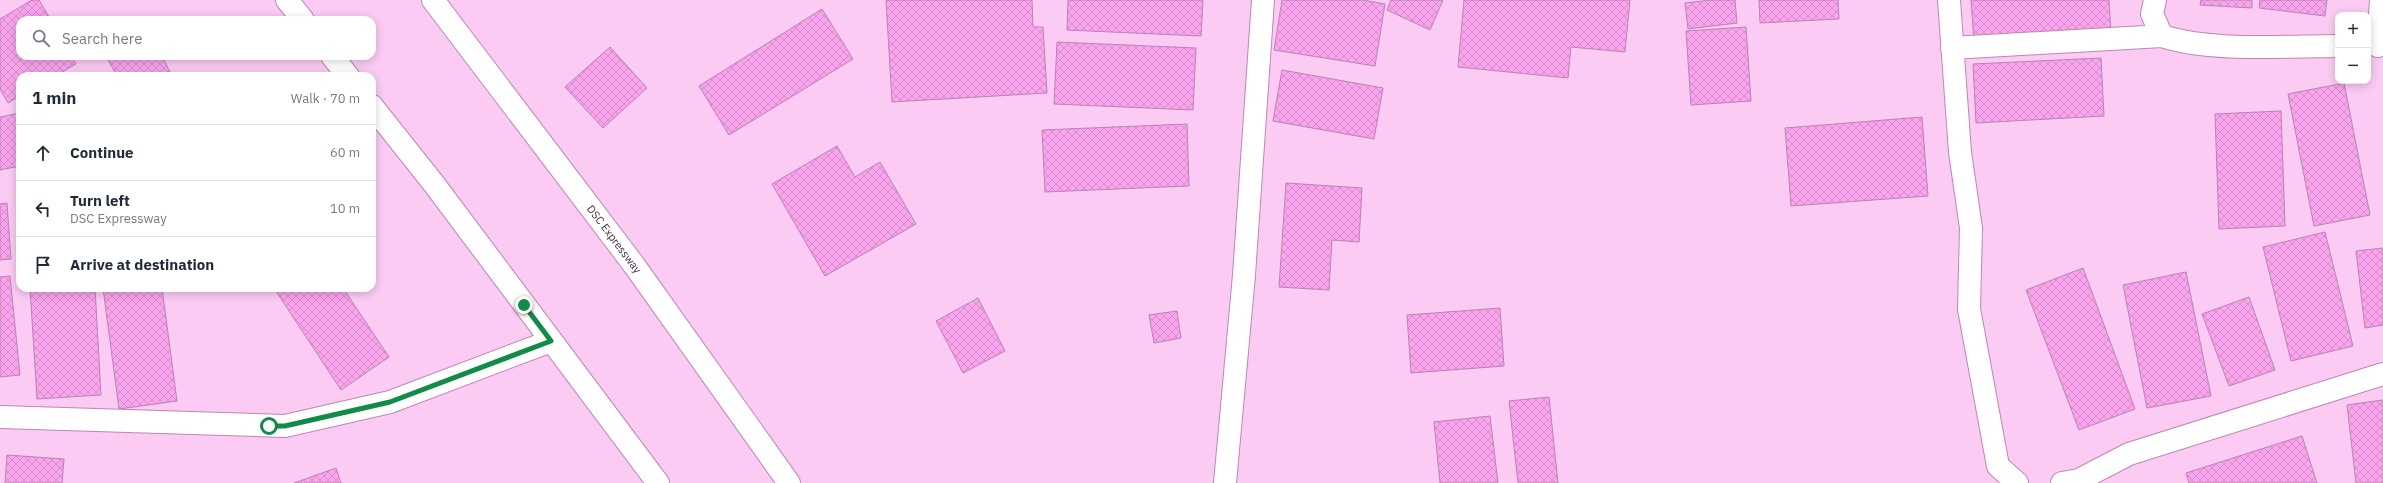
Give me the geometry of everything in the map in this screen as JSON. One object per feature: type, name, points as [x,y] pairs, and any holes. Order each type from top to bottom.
[{"type":"street","points":[[287,0],[300,16]]},
{"type":"street","name":"DSC Expressway","points":[[433,0],[634,265],[789,483]]},
{"type":"street","points":[[1225,483],[1244,275],[1263,0]]},
{"type":"street","points":[[1949,0],[1960,152],[1971,228],[1969,309],[1998,466],[2017,483]]},
{"type":"street","points":[[2155,0],[2152,14],[2162,36]]},
{"type":"street","points":[[2376,46],[2381,0]]},
{"type":"street","points":[[1952,48],[2162,36],[2178,42],[2250,47],[2335,46]]},
{"type":"street","points":[[335,60],[345,72]]},
{"type":"street","points":[[376,111],[434,184],[658,483]]},
{"type":"street","points":[[0,417],[285,426],[390,402],[551,341]]},
{"type":"street","points":[[2062,483],[2079,480],[2129,454],[2383,374]]},
{"type":"building","points":[[32,0],[39,0],[49,16],[16,16],[16,60],[74,60],[76,64],[62,72],[16,72],[16,98],[8,103],[0,89],[0,19]]},
{"type":"building","points":[[886,0],[1032,0],[1033,27],[1043,27],[1047,93],[892,102]]},
{"type":"building","points":[[1068,0],[1203,0],[1201,36],[1067,30]]},
{"type":"building","points":[[1282,0],[1363,0],[1385,4],[1375,66],[1274,50]]},
{"type":"building","points":[[1391,0],[1443,0],[1430,30],[1387,10]]},
{"type":"building","points":[[1464,0],[1630,0],[1625,52],[1571,47],[1568,78],[1458,67]]},
{"type":"building","points":[[1711,0],[1735,0],[1737,23],[1688,29],[1685,3]]},
{"type":"building","points":[[1759,0],[1838,0],[1839,19],[1760,23]]},
{"type":"building","points":[[1971,0],[2109,0],[2111,33],[1974,42]]},
{"type":"building","points":[[2201,0],[2252,0],[2252,8],[2200,5]]},
{"type":"building","points":[[2260,0],[2327,0],[2325,16],[2259,8]]},
{"type":"building","points":[[822,9],[853,59],[729,135],[699,86]]},
{"type":"building","points":[[1746,27],[1751,101],[1691,105],[1686,31]]},
{"type":"building","points":[[1057,42],[1196,48],[1193,110],[1054,104]]},
{"type":"building","points":[[610,47],[647,88],[603,128],[565,87]]},
{"type":"building","points":[[2101,58],[2104,116],[1976,123],[1973,64]]},
{"type":"building","points":[[108,60],[164,60],[170,72],[115,72]]},
{"type":"building","points":[[1282,70],[1383,88],[1374,139],[1273,121]]},
{"type":"building","points":[[2344,84],[2370,215],[2314,226],[2288,94]]},
{"type":"building","points":[[2281,111],[2285,226],[2219,229],[2215,114]]},
{"type":"building","points":[[16,114],[16,167],[0,170],[0,117]]},
{"type":"building","points":[[1922,117],[1928,196],[1791,206],[1785,128]]},
{"type":"building","points":[[1187,124],[1189,186],[1045,192],[1042,130]]},
{"type":"building","points":[[837,146],[855,177],[880,162],[916,224],[825,276],[772,184]]},
{"type":"building","points":[[1286,183],[1362,188],[1359,242],[1332,240],[1329,290],[1279,287]]},
{"type":"building","points":[[7,203],[11,259],[0,260],[0,204]]},
{"type":"building","points":[[2325,232],[2353,346],[2291,361],[2263,247]]},
{"type":"building","points":[[2383,248],[2383,325],[2365,328],[2356,251]]},
{"type":"building","points":[[2083,268],[2135,409],[2079,430],[2026,290]]},
{"type":"building","points":[[2186,272],[2211,396],[2147,408],[2123,285]]},
{"type":"building","points":[[10,276],[20,375],[0,377],[0,277]]},
{"type":"building","points":[[30,292],[95,292],[101,395],[37,399]]},
{"type":"building","points":[[104,292],[163,292],[177,401],[119,409]]},
{"type":"building","points":[[277,292],[346,292],[389,357],[341,390]]},
{"type":"building","points":[[2249,297],[2275,370],[2229,386],[2202,314]]},
{"type":"building","points":[[978,298],[1005,351],[963,373],[936,321]]},
{"type":"building","points":[[1500,308],[1504,366],[1411,373],[1407,315]]},
{"type":"building","points":[[1177,311],[1181,338],[1154,343],[1149,315]]},
{"type":"building","points":[[1549,397],[1558,483],[1518,483],[1509,401]]},
{"type":"building","points":[[2383,400],[2383,483],[2356,483],[2347,405]]},
{"type":"building","points":[[1490,416],[1498,483],[1440,483],[1434,422]]},
{"type":"building","points":[[2302,436],[2317,483],[2189,483],[2186,473]]},
{"type":"building","points":[[7,455],[64,459],[62,483],[5,483]]},
{"type":"building","points":[[336,468],[341,483],[294,483]]},
{"type":"route","points":[[269,426],[285,426],[390,402],[551,341],[524,305]]}]
